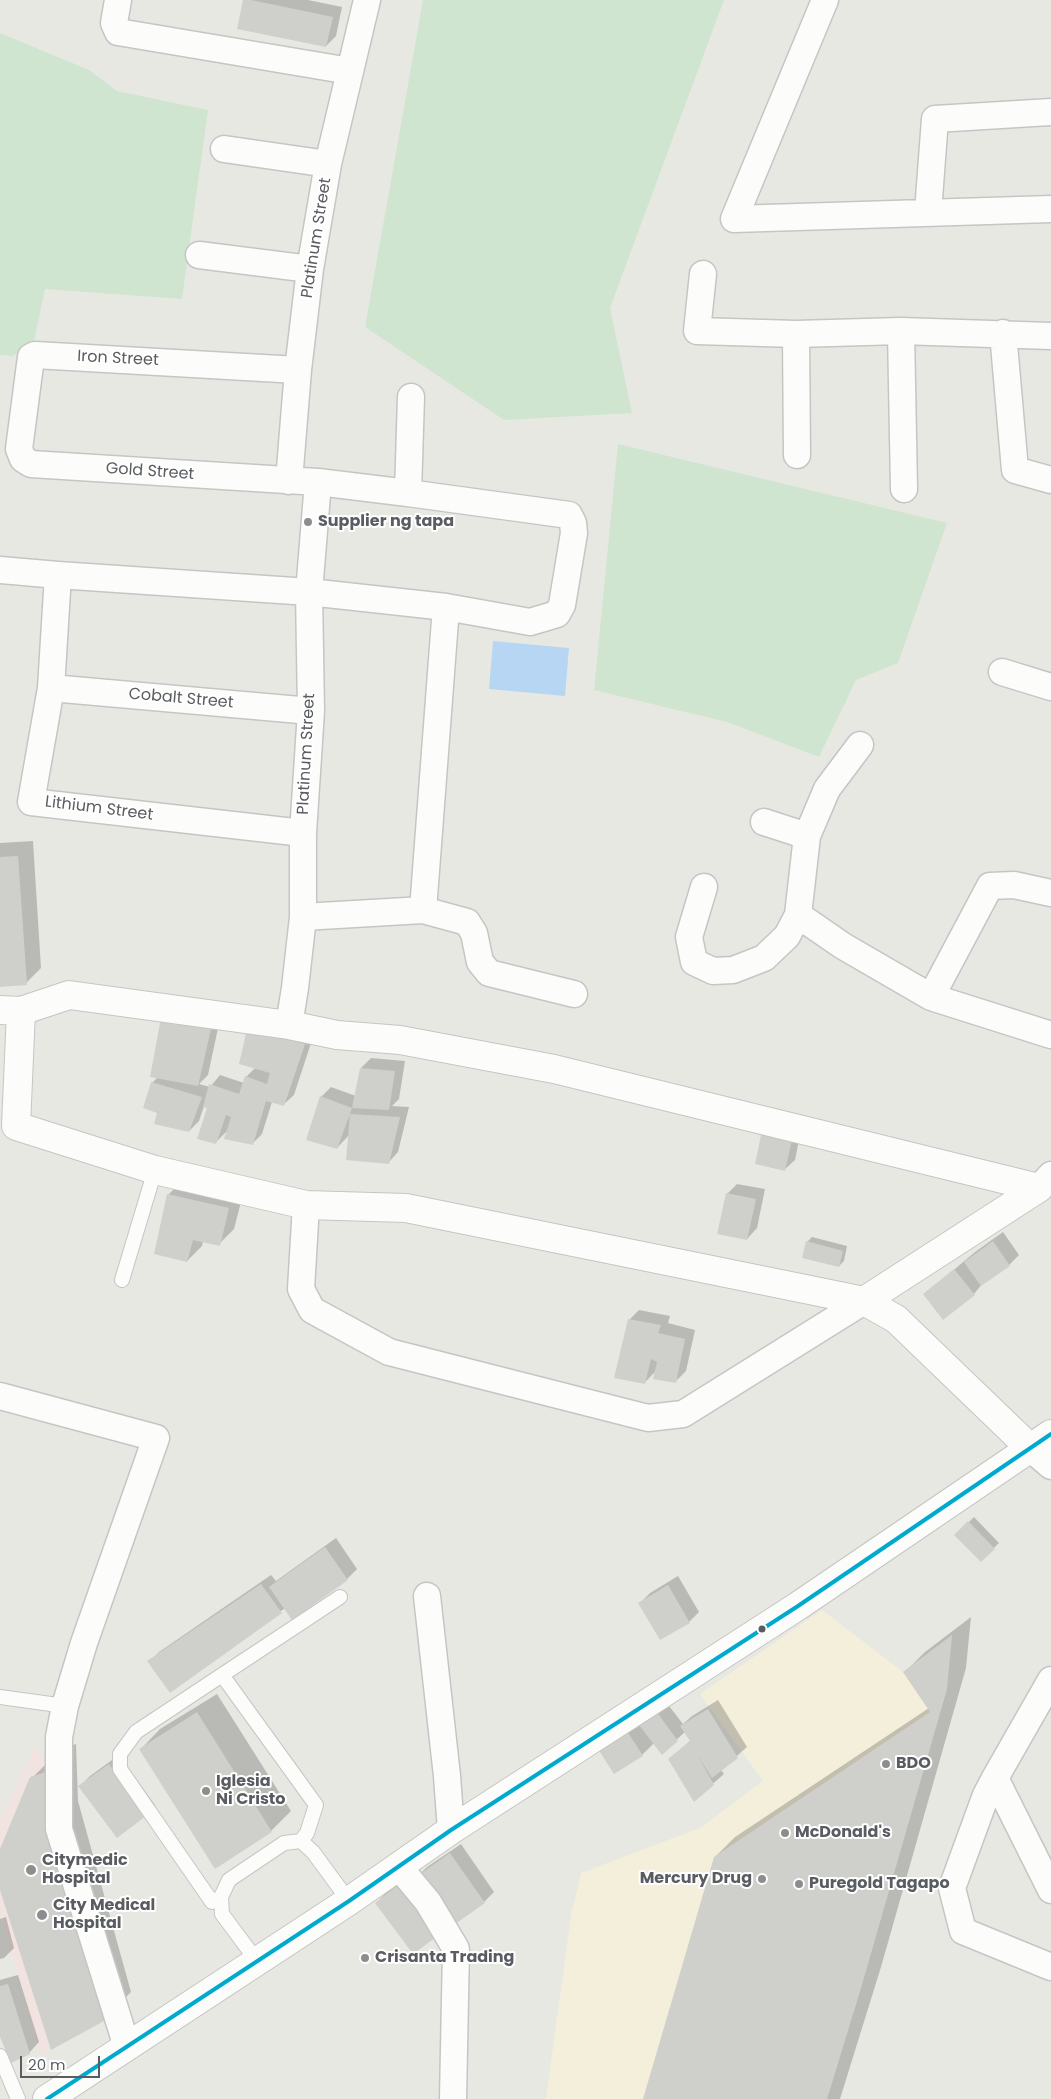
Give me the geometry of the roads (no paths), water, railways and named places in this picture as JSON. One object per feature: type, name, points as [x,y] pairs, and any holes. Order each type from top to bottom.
[{"type":"street","points":[[118,0],[114,23],[118,32],[350,71]]},
{"type":"street","name":"Platinum Street","points":[[289,481],[298,370],[310,269],[328,164],[368,0]]},
{"type":"street","points":[[825,0],[734,220],[1051,209]]},
{"type":"street","points":[[928,212],[935,120],[1051,112]]},
{"type":"street","points":[[224,149],[328,164]]},
{"type":"street","points":[[199,255],[310,269]]},
{"type":"street","points":[[703,274],[697,331],[796,334],[902,330],[1051,336]]},
{"type":"street","points":[[902,330],[904,488]]},
{"type":"street","points":[[1003,333],[1015,470],[1051,480]]},
{"type":"street","points":[[796,334],[797,455]]},
{"type":"street","name":"Iron Street","points":[[19,449],[31,357],[35,354],[298,370]]},
{"type":"street","points":[[408,493],[411,397]]},
{"type":"street","name":"Gold Street","points":[[19,449],[23,459],[31,464],[318,482],[569,516],[573,523],[574,533],[562,605],[557,614],[530,622],[446,607]]},
{"type":"street","name":"Platinum Street","points":[[289,1025],[303,917],[303,833],[311,711],[309,592],[318,482]]},
{"type":"street","points":[[0,570],[58,576],[309,592],[446,607],[423,910]]},
{"type":"street","name":"Lithium Street","points":[[58,576],[51,688],[31,802],[303,833]]},
{"type":"street","points":[[1002,672],[1051,687]]},
{"type":"street","name":"Cobalt Street","points":[[51,688],[311,711]]},
{"type":"street","points":[[704,887],[689,937],[694,962],[713,971],[733,970],[764,958],[787,936],[798,915],[807,836],[827,789],[860,745]]},
{"type":"street","points":[[764,822],[807,836]]},
{"type":"street","points":[[931,996],[990,886],[1014,885],[1051,893]]},
{"type":"street","points":[[303,917],[423,910],[467,922],[474,933],[480,962],[489,973],[574,994]]},
{"type":"street","points":[[798,915],[843,946],[931,996],[1051,1035]]},
{"type":"street","points":[[1045,1182],[554,1068],[400,1040],[337,1035],[289,1025],[69,995],[10,1011],[16,1126],[155,1170],[306,1205],[406,1208],[864,1301],[896,1319],[1041,1441],[1051,1466]]},
{"type":"street","points":[[306,1205],[300,1289],[312,1310],[389,1352],[648,1418],[683,1414],[864,1301],[1045,1182]]},
{"type":"street","points":[[0,1396],[156,1438],[84,1643],[65,1706],[59,1737],[59,1829],[127,2047]]},
{"type":"street","points":[[47,2099],[349,1902],[451,1830],[790,1611],[1041,1441]]},
{"type":"street","points":[[427,1596],[447,1776],[451,1830]]},
{"type":"street","points":[[1051,1680],[986,1795],[952,1888],[963,1931],[1051,1967]]},
{"type":"street","points":[[995,1778],[1051,1890]]},
{"type":"street","points":[[398,1868],[428,1902],[456,1949],[453,2099]]},
{"type":"lane","points":[[122,1280],[155,1170]]},
{"type":"lane","points":[[221,1897],[212,1902],[120,1769],[120,1754],[136,1732],[340,1597]]},
{"type":"lane","points":[[222,1675],[316,1805],[307,1833],[301,1842]]},
{"type":"lane","points":[[0,1697],[65,1706]]},
{"type":"lane","points":[[257,1961],[222,1914],[221,1897],[229,1880],[284,1843],[301,1842],[313,1852],[349,1902]]},
{"type":"lane","points":[[0,2056],[18,2099]]},
{"type":"water","points":[[493,641],[569,648],[565,696],[489,689]]},
{"type":"place","name":"Supplier ng tapa","points":[[308,522]]},
{"type":"place","name":"BDO","points":[[886,1764]]},
{"type":"place","name":"Iglesia Ni Cristo","points":[[206,1791]]},
{"type":"place","name":"McDonald's","points":[[785,1833]]},
{"type":"place","name":"Citymedic Hospital","points":[[31,1870]]},
{"type":"place","name":"Mercury Drug","points":[[762,1879]]},
{"type":"place","name":"Puregold Tagapo","points":[[799,1884]]},
{"type":"place","name":"City Medical Hospital","points":[[42,1915]]},
{"type":"place","name":"Crisanta Trading","points":[[365,1958]]}]
